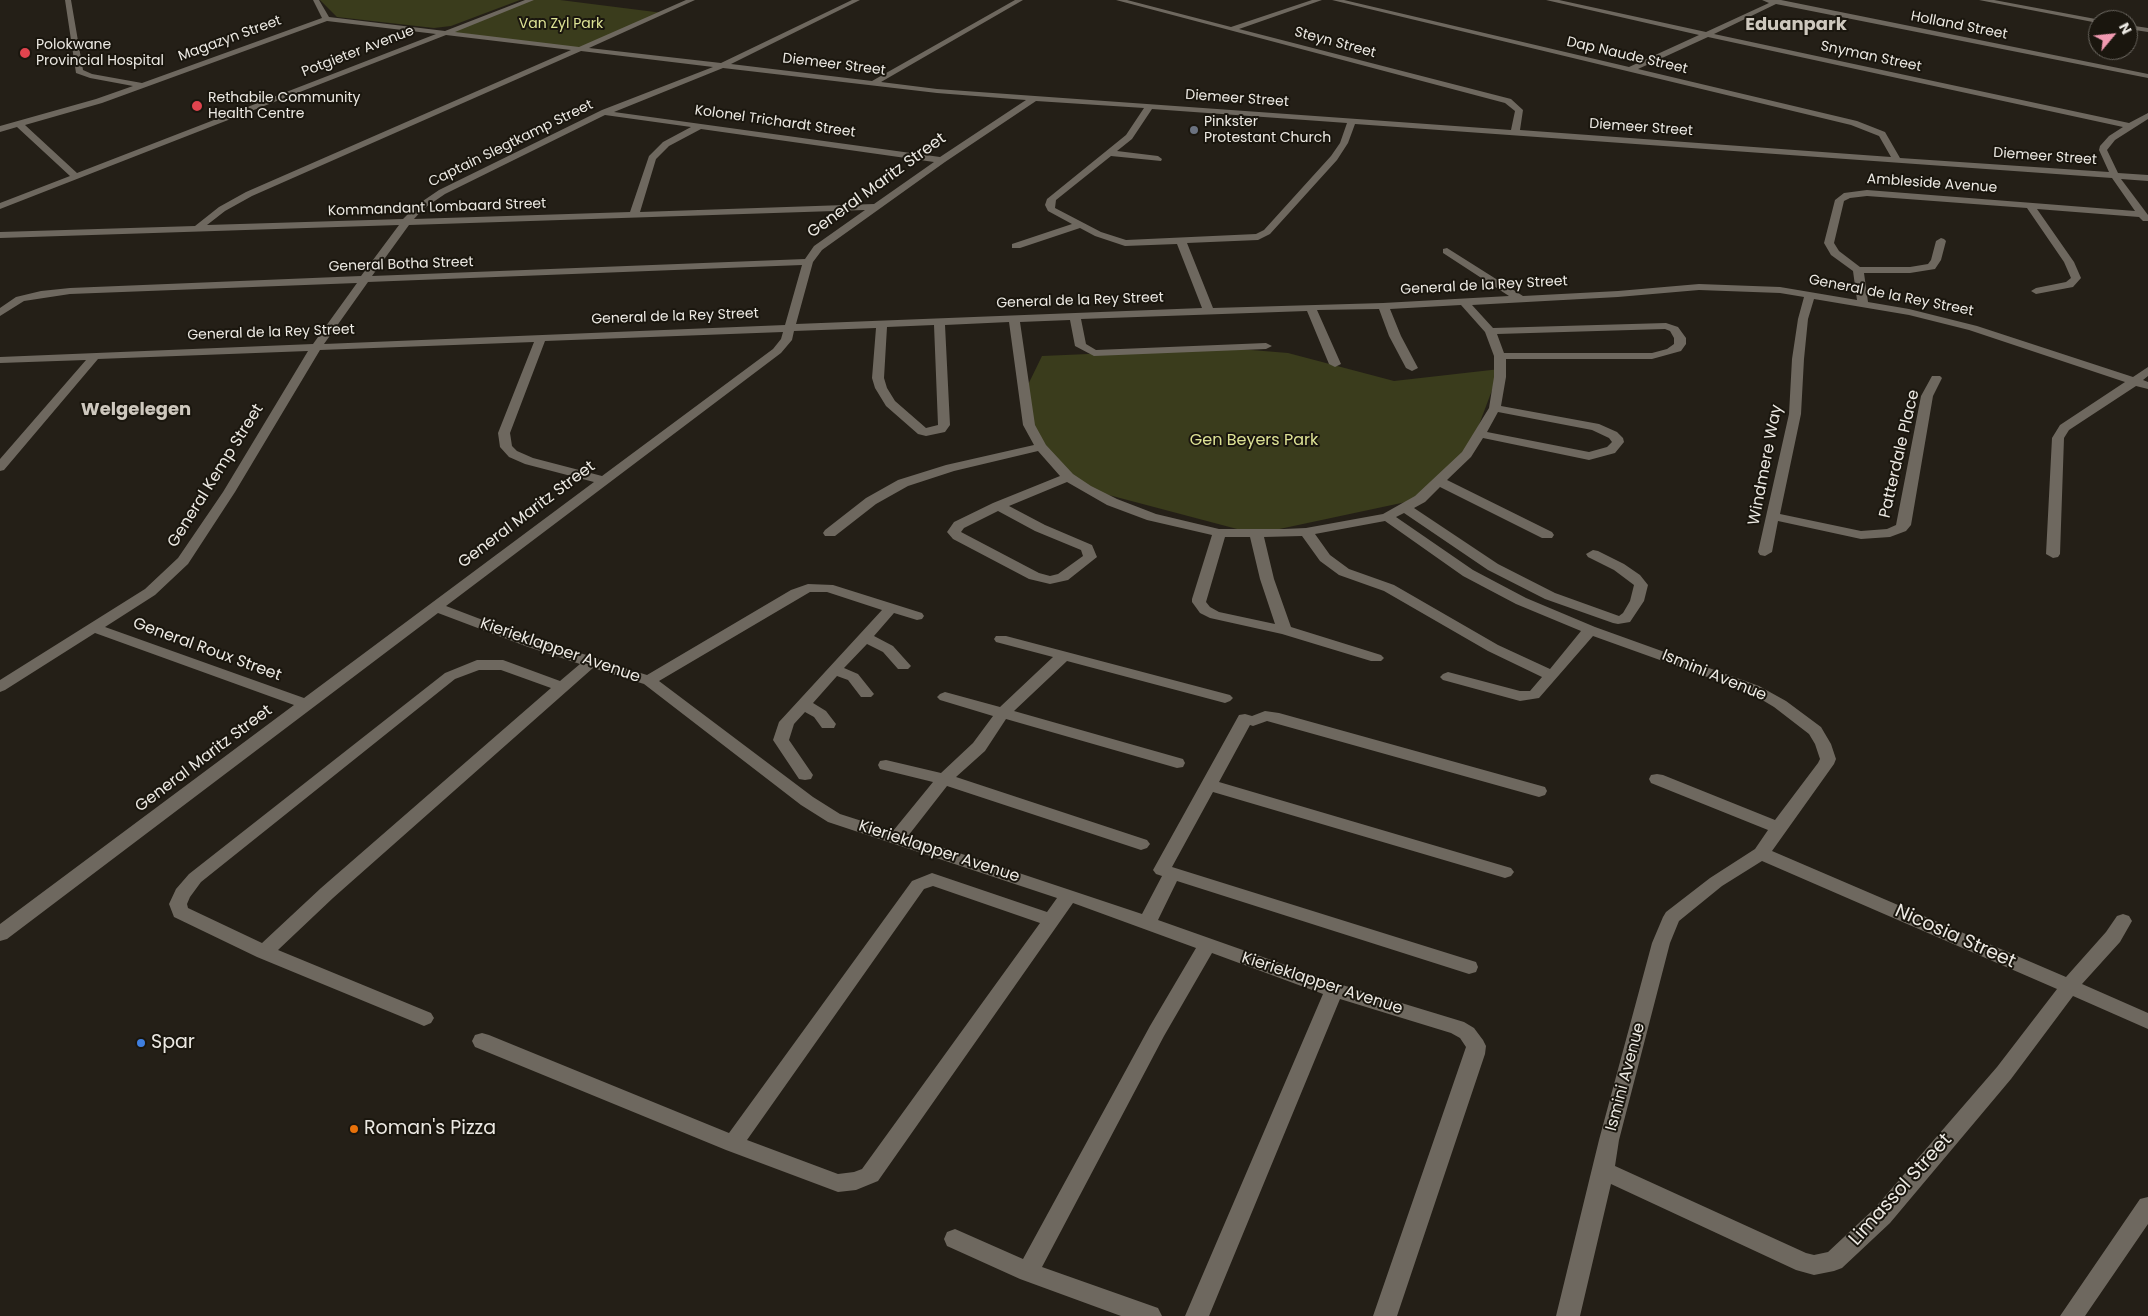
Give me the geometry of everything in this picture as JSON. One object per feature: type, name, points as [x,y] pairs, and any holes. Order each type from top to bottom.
[{"type":"street","points":[[68,0],[79,71],[90,76],[142,85]]},
{"type":"street","points":[[316,0],[326,19]]},
{"type":"street","name":"Potgieter Avenue","points":[[0,206],[531,0]]},
{"type":"street","points":[[197,229],[222,209],[249,194],[692,0]]},
{"type":"street","name":"Captain Slegtkamp Street","points":[[316,347],[405,223],[420,207],[442,192],[605,112],[722,66],[856,0]]},
{"type":"street","points":[[874,83],[1020,0]]},
{"type":"street","name":"Steyn Street","points":[[1119,0],[1508,101],[1519,110],[1515,132]]},
{"type":"street","points":[[1231,29],[1319,0]]},
{"type":"street","name":"Dap Naude Street","points":[[1335,0],[1866,126],[1882,134],[1897,160]]},
{"type":"street","name":"Snyman Street","points":[[1549,0],[2129,126]]},
{"type":"street","name":"Holland Street","points":[[1765,0],[1778,1],[2148,76]]},
{"type":"street","points":[[1982,0],[2088,19]]},
{"type":"street","points":[[1630,70],[1778,1]]},
{"type":"street","name":"Magazyn Street","points":[[0,129],[20,125],[99,101],[326,19]]},
{"type":"street","name":"Diemeer Street","points":[[326,19],[924,90],[1515,132],[1605,141],[2148,178]]},
{"type":"street","name":"General Maritz Street","points":[[0,934],[602,480],[777,351],[786,340],[808,262],[823,243],[1033,98]]},
{"type":"street","points":[[1149,107],[1131,135],[1050,202],[1049,207],[1053,212],[1125,243],[1251,238],[1267,232],[1334,158],[1344,143],[1352,121]]},
{"type":"street","name":"Kolonel Trichardt Street","points":[[605,112],[942,160]]},
{"type":"street","points":[[2145,218],[2114,175],[2103,154],[2104,146],[2129,126],[2148,115]]},
{"type":"street","points":[[20,125],[76,177]]},
{"type":"street","points":[[634,215],[652,158],[666,144],[700,126]]},
{"type":"street","points":[[1110,152],[1158,160]]},
{"type":"street","name":"Ambleside Avenue","points":[[1858,270],[1835,253],[1829,243],[1840,200],[1847,194],[1867,193],[2030,205],[2145,218]]},
{"type":"street","points":[[2030,205],[2070,262],[2076,278],[2069,285],[2036,291]]},
{"type":"street","name":"Kommandant Lombaard Street","points":[[0,235],[874,207]]},
{"type":"street","points":[[1016,246],[1080,225]]},
{"type":"street","points":[[1181,241],[1209,311]]},
{"type":"street","points":[[1863,304],[1858,270],[1910,270],[1930,267],[1936,260],[1941,241]]},
{"type":"street","points":[[1447,250],[1519,298]]},
{"type":"street","name":"General Botha Street","points":[[0,313],[20,299],[70,291],[808,262]]},
{"type":"street","name":"General de la Rey Street","points":[[0,360],[1209,311],[1383,306],[1618,294],[1699,287],[1780,290],[1909,312],[1973,328],[2148,386]]},
{"type":"street","name":"Windmere Way","points":[[1765,552],[1795,414],[1798,359],[1803,319],[1810,295]]},
{"type":"street","points":[[1014,319],[1029,426],[1042,447],[1068,477],[1086,489],[1135,512],[1181,525],[1219,533],[1306,532],[1387,517],[1406,508],[1420,499],[1467,454],[1495,408],[1500,377],[1500,356],[1490,331],[1463,301]]},
{"type":"street","points":[[1383,306],[1394,336],[1412,368]]},
{"type":"street","points":[[1311,308],[1336,364]]},
{"type":"street","points":[[1076,317],[1081,346],[1094,353],[1266,346]]},
{"type":"street","points":[[882,324],[878,378],[881,388],[890,403],[922,431],[926,432],[941,429],[944,425],[939,322]]},
{"type":"street","points":[[1490,331],[1659,326],[1674,329],[1680,338],[1680,344],[1677,349],[1652,356],[1500,356]]},
{"type":"street","points":[[541,338],[504,433],[506,447],[518,457],[602,480]]},
{"type":"street","name":"General Kemp Street","points":[[0,687],[150,592],[184,561],[229,492],[316,347]]},
{"type":"street","points":[[0,467],[95,356]]},
{"type":"street","points":[[2053,554],[2058,438],[2064,428],[2135,381],[2148,370]]},
{"type":"street","name":"Patterdale Place","points":[[1774,516],[1861,535],[1890,533],[1901,528],[1904,525],[1927,396],[1936,378]]},
{"type":"street","points":[[1479,434],[1589,456],[1611,450],[1618,442],[1617,438],[1613,435],[1595,427],[1495,408]]},
{"type":"street","points":[[830,533],[871,501],[903,483],[950,468],[1042,447]]},
{"type":"street","points":[[998,506],[1040,528],[1085,547],[1089,551],[1090,557],[1063,577],[1043,579],[954,534],[955,528],[959,525],[998,506],[1068,477]]},
{"type":"street","points":[[1438,482],[1547,535]]},
{"type":"street","points":[[1406,508],[1493,567],[1550,596],[1618,620],[1625,618],[1629,615],[1637,600],[1641,585],[1635,578],[1619,567],[1593,554]]},
{"type":"street","name":"Ismini Avenue","points":[[1387,517],[1482,581],[1521,601],[1590,630],[1754,689],[1780,704],[1815,731],[1823,744],[1828,758],[1826,764],[1761,853],[1716,882],[1672,917],[1661,943],[1609,1140],[1568,1316]]},
{"type":"street","points":[[1306,532],[1325,558],[1344,572],[1389,588],[1493,648],[1552,676]]},
{"type":"street","points":[[1219,533],[1199,598],[1202,606],[1209,613],[1285,630],[1376,658]]},
{"type":"street","points":[[1256,534],[1267,579],[1285,630]]},
{"type":"street","points":[[649,681],[796,593],[808,588],[828,588],[917,616]]},
{"type":"street","name":"Kierieklapper Avenue","points":[[436,607],[533,644],[592,661],[649,681],[823,812],[1070,896],[1334,990],[1457,1027],[1467,1033],[1476,1046],[1471,1069],[1386,1316]]},
{"type":"street","points":[[805,775],[781,740],[788,722],[890,609]]},
{"type":"street","name":"General Roux Street","points":[[95,628],[306,704]]},
{"type":"street","points":[[1448,677],[1527,696],[1537,693],[1590,630]]},
{"type":"street","points":[[865,638],[888,649],[903,666]]},
{"type":"street","points":[[1001,639],[1225,698]]},
{"type":"street","points":[[896,838],[944,780],[979,748],[1002,714],[1063,656]]},
{"type":"street","points":[[264,952],[327,893],[592,661]]},
{"type":"street","points":[[424,1018],[264,952],[180,912],[178,904],[188,885],[450,676],[477,665],[498,664],[562,687]]},
{"type":"street","points":[[834,670],[852,677],[866,694]]},
{"type":"street","points":[[945,697],[1177,763]]},
{"type":"street","points":[[803,704],[820,714],[828,724]]},
{"type":"street","points":[[1469,967],[1162,870],[1245,719],[1253,721],[1267,716],[1279,718],[1539,791]]},
{"type":"street","points":[[886,765],[944,780],[1141,844]]},
{"type":"street","points":[[1657,779],[1778,828]]},
{"type":"street","points":[[1210,785],[1505,872]]},
{"type":"street","name":"Nicosia Street","points":[[1761,853],[2148,1020]]},
{"type":"street","points":[[1147,923],[1172,873]]},
{"type":"street","points":[[733,1144],[918,885],[932,880],[1052,920]]},
{"type":"street","points":[[482,1040],[733,1144],[838,1183],[856,1181],[868,1176],[1070,896]]},
{"type":"street","name":"Limassol Street","points":[[1603,1171],[1804,1263],[1814,1265],[1834,1261],[1882,1216],[2004,1074],[2069,987],[2113,937],[2123,921]]},
{"type":"street","points":[[1028,1272],[1152,1040],[1206,946]]},
{"type":"street","points":[[1197,1316],[1334,990]]},
{"type":"street","points":[[2072,1316],[2148,1206]]},
{"type":"street","points":[[955,1238],[1028,1272],[1150,1316]]},
{"type":"green space","points":[[320,0],[520,0],[451,26],[434,28],[337,17]]},
{"type":"green space","name":"Van Zyl Park","points":[[531,0],[560,0],[663,13],[578,50],[444,33]]},
{"type":"green space","name":"Gen Beyers Park","points":[[1227,348],[1288,353],[1394,381],[1500,369],[1471,446],[1420,499],[1256,534],[1086,489],[1034,437],[1024,393],[1042,356]]},
{"type":"place","name":"Polokwane Provincial Hospital","points":[[25,53]]},
{"type":"place","name":"Rethabile Community Health Centre","points":[[197,106]]},
{"type":"place","name":"Pinkster Protestant Church","points":[[1194,130]]},
{"type":"place","name":"Spar","points":[[141,1043]]},
{"type":"place","name":"Roman's Pizza","points":[[354,1129]]},
{"type":"district","name":"Eduanpark","points":[[1796,25]]},
{"type":"district","name":"Welgelegen","points":[[136,410]]}]
